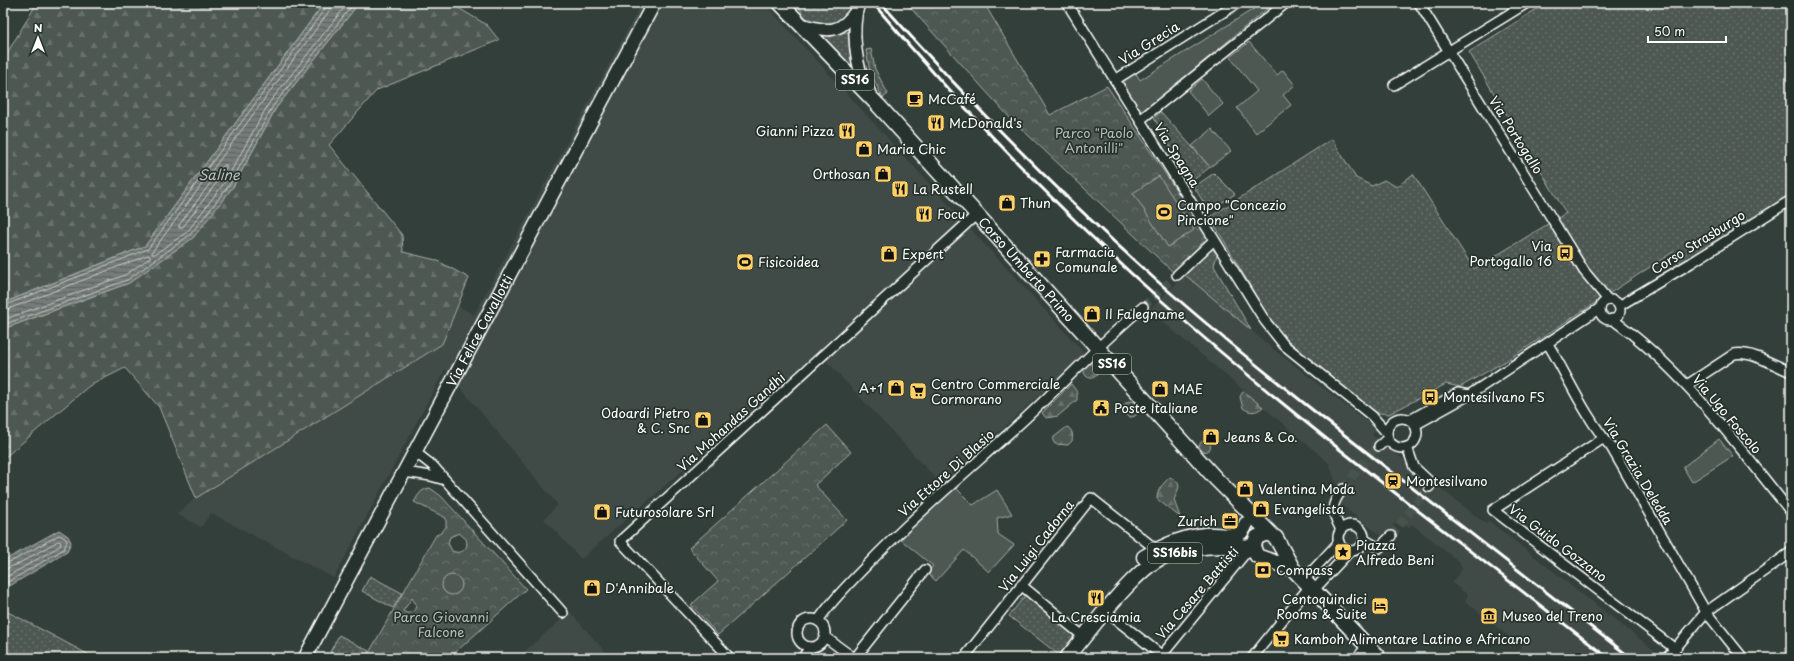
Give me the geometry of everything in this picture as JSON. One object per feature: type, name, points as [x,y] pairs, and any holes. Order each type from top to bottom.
[{"type":"main road","name":"Via Felice Cavallotti","points":[[305,658],[654,3]]},
{"type":"main road","name":"Corso Umberto Primo","points":[[780,3],[878,105],[1216,479],[1275,539],[1293,569],[1379,658]]},
{"type":"main road","points":[[1240,502],[1246,524],[1259,557],[1265,559],[1271,558],[1276,555],[1279,549],[1275,539],[1264,533],[1255,544]]},
{"type":"main road","name":"SS16bis","points":[[1067,658],[1108,605],[1126,575],[1145,557],[1159,549],[1189,538],[1205,535],[1238,534],[1243,531],[1246,524]]},
{"type":"main road","name":"SS16bis","points":[[1223,535],[1232,540],[1255,544]]},
{"type":"main road","name":"SS16bis","points":[[1108,605],[1149,566],[1170,554],[1207,546],[1255,544]]},
{"type":"main road","name":"Corso Umberto Primo","points":[[1265,559],[1293,569]]},
{"type":"street","name":"Via Spagna","points":[[1067,3],[1265,321],[1284,345],[1372,416],[1387,436]]},
{"type":"street","name":"Via Grecia","points":[[1115,80],[1238,3]]},
{"type":"street","points":[[1140,120],[1286,3]]},
{"type":"street","name":"Via Portogallo","points":[[1419,3],[1590,280],[1603,305]]},
{"type":"street","points":[[1394,85],[1527,3]]},
{"type":"street","points":[[801,24],[818,29],[837,28],[847,23],[858,6]]},
{"type":"street","points":[[858,6],[856,36],[857,62],[863,81],[878,105]]},
{"type":"street","name":"Corso Strasburgo","points":[[1619,309],[1632,298],[1791,200]]},
{"type":"street","name":"Via Mohandas Gandhi","points":[[730,658],[620,541],[977,214]]},
{"type":"street","points":[[1177,275],[1214,240]]},
{"type":"street","points":[[1413,423],[1458,393],[1469,394],[1568,331],[1603,305],[1614,301],[1619,309],[1616,317],[1608,318],[1568,331]]},
{"type":"street","points":[[1603,305],[1601,314],[1608,318]]},
{"type":"street","name":"Via Ettore Di Blasio","points":[[818,621],[829,605],[885,546],[941,492],[1007,435],[1143,307]]},
{"type":"street","name":"Via Ugo Foscolo","points":[[1619,309],[1638,338]]},
{"type":"street","name":"Via Ugo Foscolo","points":[[1608,318],[1638,338],[1687,385],[1791,512]]},
{"type":"street","name":"Via Grazia Deledda","points":[[1548,344],[1604,438],[1611,446],[1706,612],[1743,658]]},
{"type":"street","points":[[1687,385],[1734,354],[1738,353],[1751,354],[1791,372]]},
{"type":"street","name":"Via Spagna","points":[[1372,416],[1390,423]]},
{"type":"street","points":[[1379,446],[1387,436],[1390,423],[1397,418],[1402,417],[1413,423],[1417,437],[1412,445],[1398,448],[1390,443],[1387,436]]},
{"type":"street","name":"Via Guido Gozzano","points":[[1604,438],[1493,510],[1674,648]]},
{"type":"street","points":[[1407,447],[1414,467],[1431,483],[1429,487]]},
{"type":"street","points":[[415,452],[433,466],[564,613]]},
{"type":"street","points":[[404,472],[431,476],[445,480]]},
{"type":"street","points":[[1341,530],[1335,519],[1334,500],[1343,489]]},
{"type":"street","name":"Via Luigi Cadorna","points":[[964,658],[1091,498],[1153,547],[1159,549]]},
{"type":"street","points":[[1309,586],[1350,551],[1354,551],[1361,547],[1365,540],[1364,533],[1355,525],[1347,525],[1338,535],[1339,542],[1343,548],[1350,551]]},
{"type":"street","points":[[1365,540],[1379,548],[1391,536]]},
{"type":"street","points":[[1252,658],[1309,586],[1339,542]]},
{"type":"street","name":"Via Cesare Battisti","points":[[1164,656],[1244,555],[1255,544]]},
{"type":"street","points":[[1667,658],[1706,612],[1791,552]]},
{"type":"street","points":[[825,637],[854,658],[925,570]]},
{"type":"street","points":[[1021,585],[1084,637]]},
{"type":"street","points":[[1108,605],[1164,656]]},
{"type":"street","points":[[810,619],[818,621],[824,628],[825,637],[818,646],[810,648],[803,645],[798,640],[797,629],[802,622],[806,620],[810,619]]},
{"type":"street","points":[[1357,658],[1367,646]]},
{"type":"street","points":[[802,658],[810,648]]},
{"type":"shaded area","points":[[642,3],[764,3],[1085,354],[941,484],[818,352],[581,559],[544,519],[558,505],[445,369],[334,578],[211,513],[201,527],[177,514],[196,498],[442,344],[458,306],[474,315]]},
{"type":"shaded area","points":[[1185,275],[1272,348],[1376,429],[1372,435],[1486,524],[1489,521],[1660,655],[1657,658],[1513,658],[1522,647],[1465,601],[1468,595],[1452,583],[1462,569],[1459,562],[1412,524],[1409,528],[1398,520],[1384,538],[1339,503],[1346,492],[1336,483],[1329,463],[1149,310]]},
{"type":"shaded area","points":[[570,612],[611,658],[517,658]]},
{"type":"green space","points":[[37,3],[324,3],[145,246],[3,303],[3,60]]},
{"type":"green space","points":[[359,3],[450,3],[487,25],[499,40],[377,90],[329,145],[402,235],[403,252],[436,260],[469,278],[442,344],[196,498],[159,407],[125,368],[89,386],[3,459],[3,329],[129,283],[233,187],[276,108]]},
{"type":"green space","points":[[798,3],[854,3],[849,13],[842,19],[834,24],[825,25],[816,24],[808,20],[802,13]]},
{"type":"green space","name":"Parco \"Paolo Antonilli\"","points":[[906,3],[984,3],[1050,115],[1107,86],[1208,238],[1173,272],[1011,119]]},
{"type":"green space","points":[[1263,3],[1274,3],[1140,114],[1125,87],[1124,83],[1127,78],[1135,72],[1140,80]]},
{"type":"green space","points":[[1546,3],[1791,3],[1791,194],[1681,263],[1673,252],[1509,359],[1460,387],[1446,384],[1389,414],[1372,412],[1276,330],[1210,217],[1332,139],[1356,178],[1372,186],[1384,180],[1397,187],[1413,174],[1474,269],[1566,213],[1469,52]]},
{"type":"green space","points":[[847,32],[851,36],[852,64],[847,65],[823,40],[824,35]]},
{"type":"green space","points":[[1249,42],[1277,75],[1283,70],[1295,85],[1283,95],[1291,105],[1256,133],[1237,108],[1257,91],[1230,57]]},
{"type":"green space","points":[[871,49],[875,69],[888,94],[883,98],[870,72],[866,50]]},
{"type":"green space","points":[[1202,79],[1223,104],[1209,116],[1188,91]]},
{"type":"green space","points":[[1161,112],[1210,167],[1191,182],[1154,118]]},
{"type":"green space","points":[[1212,129],[1231,151],[1210,167],[1192,146]]},
{"type":"green space","points":[[1214,173],[1235,194],[1209,211],[1194,187]]},
{"type":"green space","name":"Campo \"Concezio Pincione\"","points":[[1159,176],[1194,230],[1168,247],[1133,193]]},
{"type":"green space","points":[[1212,249],[1217,254],[1214,266],[1251,330],[1184,274]]},
{"type":"green space","points":[[1088,364],[1094,364],[1098,368],[1098,374],[1094,378],[1088,378],[1084,374],[1084,368]]},
{"type":"green space","points":[[1071,384],[1077,392],[1077,400],[1058,416],[1046,418],[1042,413]]},
{"type":"green space","points":[[1244,392],[1263,407],[1253,412],[1243,408],[1240,397]]},
{"type":"green space","points":[[1128,401],[1134,401],[1139,406],[1137,415],[1134,417],[1128,417],[1123,412],[1123,406]]},
{"type":"green space","points":[[827,425],[851,452],[815,485],[847,520],[718,635],[691,605],[718,581],[689,548]]},
{"type":"green space","points":[[1067,427],[1072,433],[1072,441],[1068,445],[1055,444],[1053,441],[1054,437]]},
{"type":"green space","points":[[1719,439],[1733,456],[1692,482],[1683,467]]},
{"type":"green space","points":[[1205,440],[1209,442],[1211,446],[1209,450],[1205,452],[1201,450],[1199,446],[1201,442]]},
{"type":"green space","points":[[1170,477],[1178,482],[1179,487],[1174,500],[1180,517],[1157,499],[1159,489]]},
{"type":"green space","points":[[955,487],[973,505],[997,490],[1012,514],[997,518],[998,534],[1014,545],[989,572],[964,550],[936,581],[927,573],[933,566],[900,539]]},
{"type":"green space","name":"Parco Giovanni Falcone","points":[[430,488],[441,496],[526,589],[449,658],[366,658],[436,535],[441,533],[446,527],[446,518],[414,502],[420,492],[424,489]],"holes":[[[459,533],[466,539],[466,548],[462,552],[452,551],[448,543],[450,537]],[[462,584],[460,590],[455,594],[446,593],[442,588]],[[412,598],[416,604],[415,609],[410,613],[403,611]]]},
{"type":"green space","points":[[452,575],[459,578],[462,585],[459,592],[452,595],[445,592],[442,585],[445,578]]},
{"type":"green space","points":[[370,576],[402,593],[393,608],[362,591]]},
{"type":"green space","points":[[1027,593],[1077,633],[1059,655],[1009,616]]},
{"type":"green space","points":[[3,610],[16,616],[95,658],[3,658]]},
{"type":"green space","points":[[339,635],[369,651],[366,658],[341,658],[330,652]]},
{"type":"water","name":"Saline","points":[[324,3],[359,3],[276,108],[233,187],[193,238],[129,283],[3,329],[3,303],[145,246]]},
{"type":"water","points":[[59,530],[68,536],[71,542],[67,552],[3,590],[3,561]]},
{"type":"tunnel","points":[[1143,307],[1177,275]]},
{"type":"tunnel","points":[[1343,489],[1371,453],[1379,446]]},
{"type":"tunnel","points":[[1391,536],[1429,487]]},
{"type":"railway","points":[[873,3],[941,82],[1012,158],[1086,231],[1163,302],[1217,349],[1327,439],[1608,658]]},
{"type":"railway","points":[[881,3],[1014,145],[1084,214],[1156,280],[1245,356],[1631,658]]},
{"type":"place","name":"McCafé","points":[[915,99]]},
{"type":"place","name":"McDonald's","points":[[936,123]]},
{"type":"place","name":"Gianni Pizza","points":[[847,131]]},
{"type":"place","name":"Maria Chic","points":[[864,149]]},
{"type":"place","name":"Orthosan","points":[[883,174]]},
{"type":"place","name":"La Rustell","points":[[900,189]]},
{"type":"place","name":"Thun","points":[[1007,203]]},
{"type":"place","name":"Campo \"Concezio Pincione\"","points":[[1164,212]]},
{"type":"place","name":"Focu","points":[[924,214]]},
{"type":"place","name":"Via Portogallo 16","points":[[1565,253]]},
{"type":"place","name":"Expert","points":[[889,254]]},
{"type":"place","name":"Farmacia Comunale","points":[[1042,259]]},
{"type":"place","name":"Fisicoidea","points":[[745,262]]},
{"type":"place","name":"Il Falegname","points":[[1092,314]]},
{"type":"place","name":"A+1","points":[[896,388]]},
{"type":"place","name":"MAE","points":[[1160,389]]},
{"type":"place","name":"Centro Commerciale Cormorano","points":[[918,391]]},
{"type":"place","name":"Montesilvano FS","points":[[1430,397]]},
{"type":"place","name":"Poste Italiane","points":[[1101,408]]},
{"type":"place","name":"Odoardi Pietro & C. Snc","points":[[703,420]]},
{"type":"place","name":"Jeans & Co.","points":[[1211,437]]},
{"type":"place","name":"Montesilvano","points":[[1393,481]]},
{"type":"place","name":"Valentina Moda","points":[[1245,489]]},
{"type":"place","name":"Evangelista","points":[[1261,509]]},
{"type":"place","name":"Futurosolare Srl","points":[[602,512]]},
{"type":"place","name":"Zurich","points":[[1230,521]]},
{"type":"place","name":"Piazza Alfredo Beni","points":[[1343,552]]},
{"type":"place","name":"Compass","points":[[1263,570]]},
{"type":"place","name":"D'Annibale","points":[[592,588]]},
{"type":"place","name":"La Cresciamia","points":[[1096,598]]},
{"type":"place","name":"Centoquindici Rooms & Suite","points":[[1380,606]]},
{"type":"place","name":"Museo del Treno","points":[[1489,616]]},
{"type":"place","name":"Kamboh Alimentare Latino e Africano","points":[[1281,639]]}]
